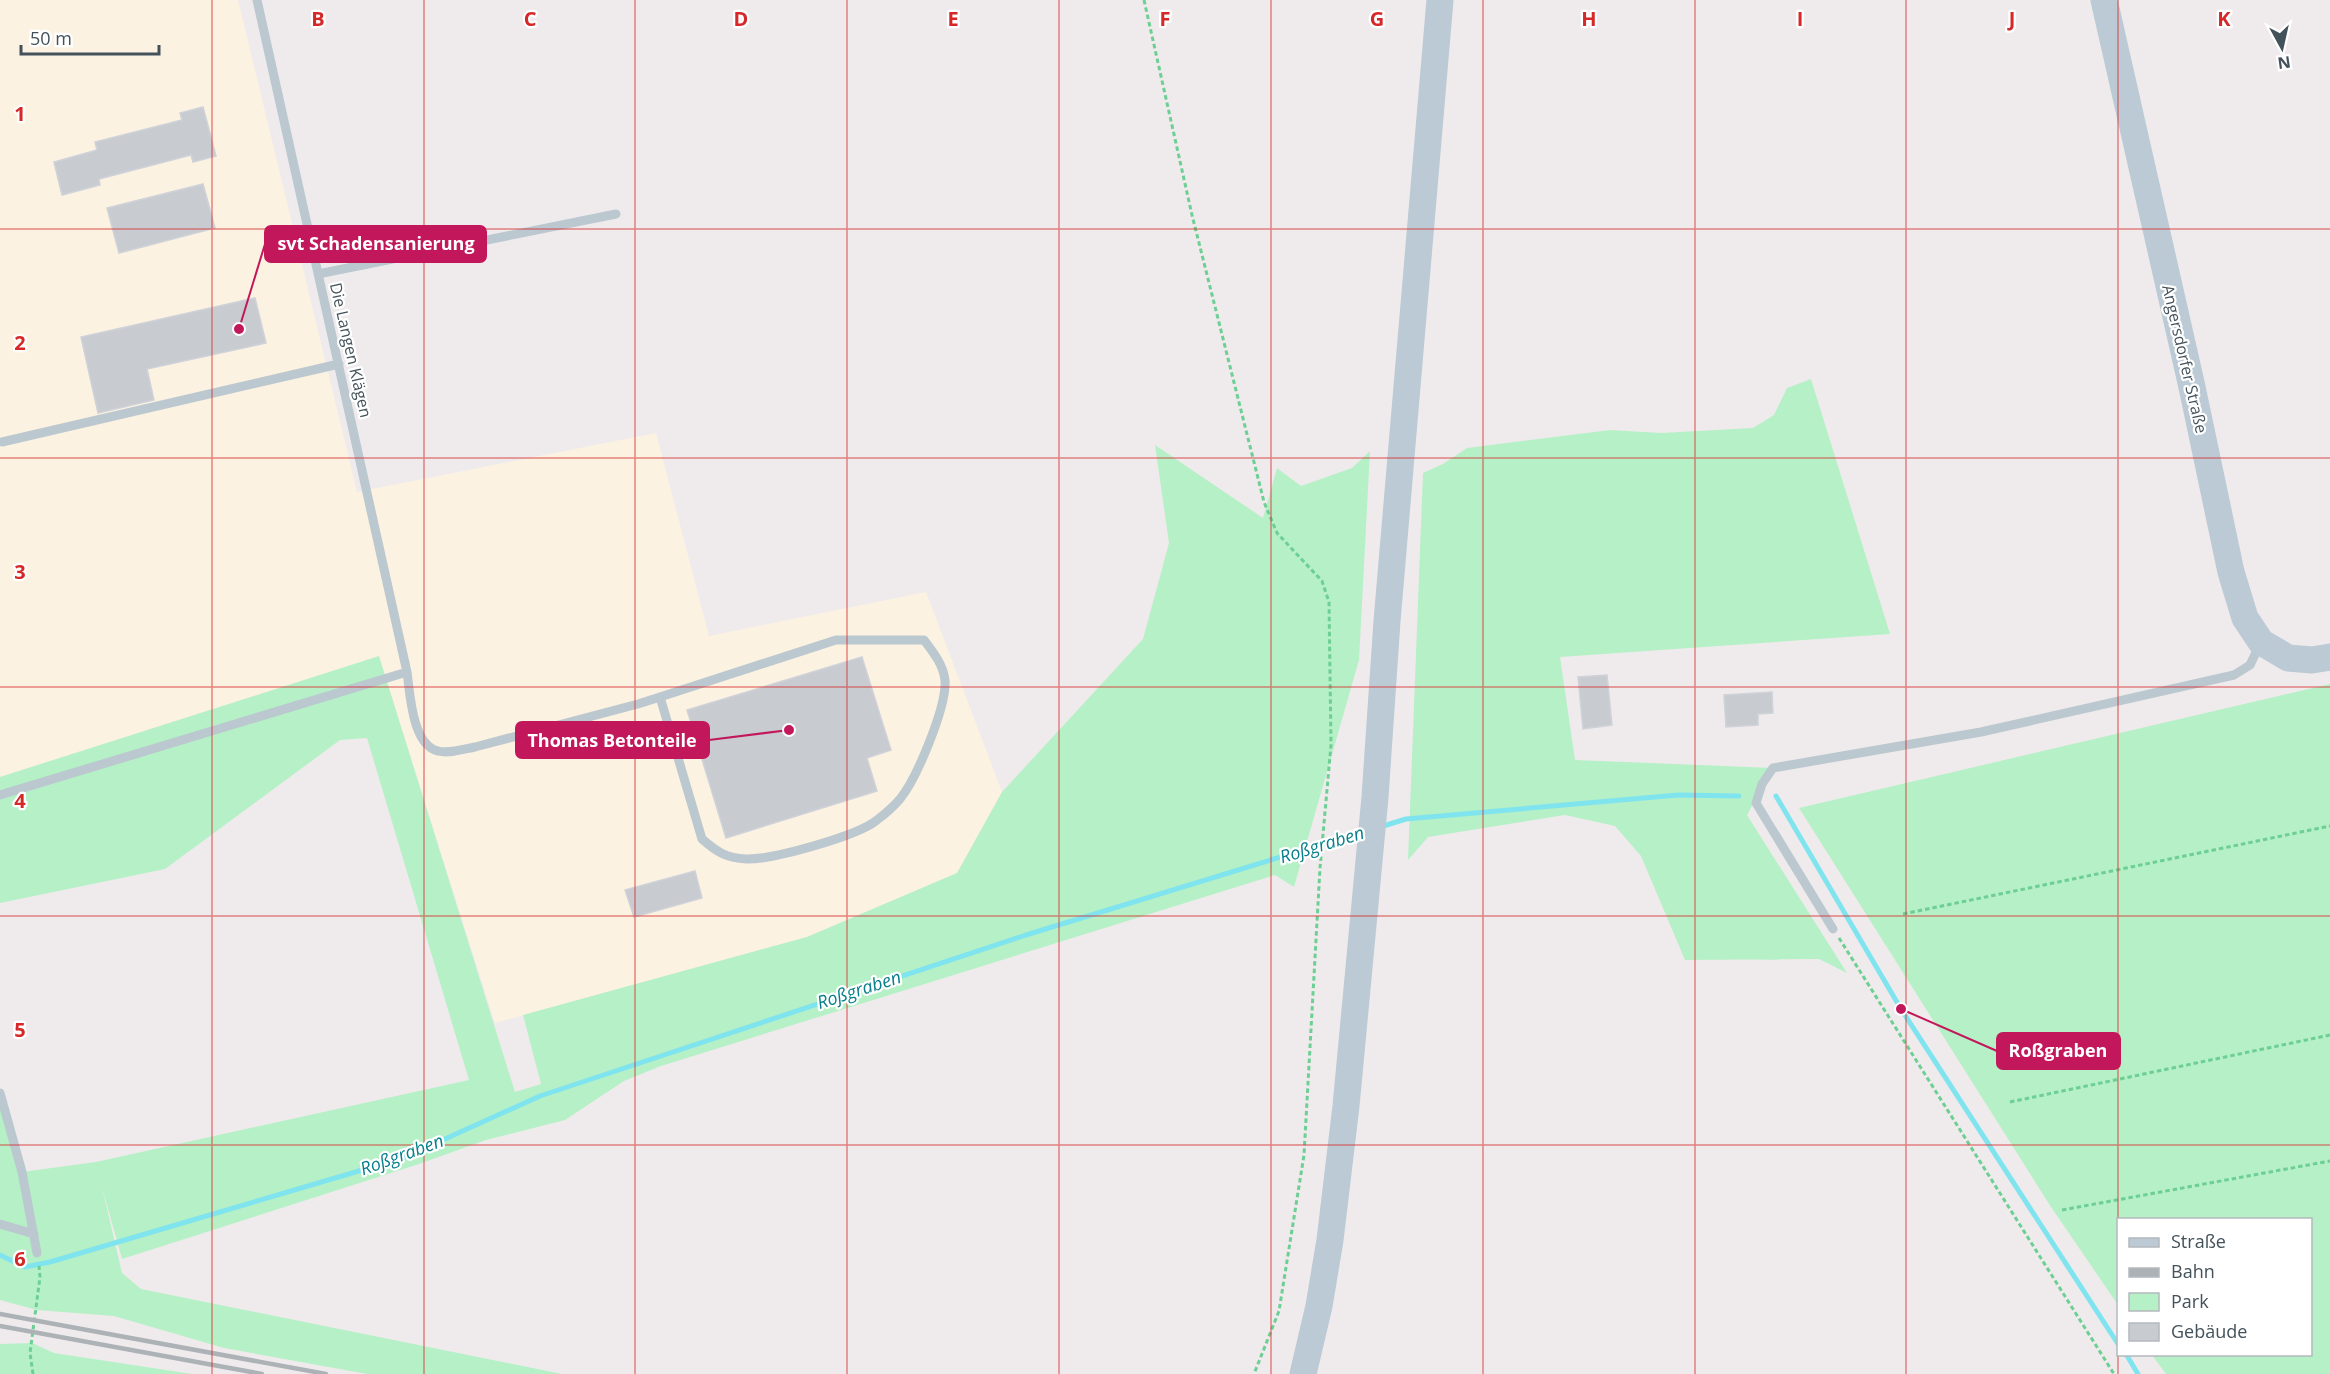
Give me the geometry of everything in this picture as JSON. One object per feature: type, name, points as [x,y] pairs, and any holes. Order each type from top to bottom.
[{"type":"main road","points":[[1303,1374],[1319,1306],[1338,1189],[1375,796],[1387,621],[1440,0]]},
{"type":"main road","name":"Angersdorfer Straße","points":[[2104,0],[2192,387],[2231,572],[2245,618],[2261,642],[2288,658],[2312,660],[2330,657]]},
{"type":"lane","name":"Die Langen Klägen","points":[[257,0],[408,672],[413,712],[418,730],[427,745],[436,751],[448,752],[475,747],[660,697]]},
{"type":"lane","points":[[318,274],[616,214]]},
{"type":"lane","points":[[2,442],[339,364]]},
{"type":"lane","points":[[836,640],[924,640],[939,661],[945,681],[938,720],[919,765],[901,798],[875,822],[836,839],[785,853],[748,859],[720,854],[702,839],[660,697],[836,640]]},
{"type":"lane","points":[[1833,929],[1756,803],[1762,784],[1773,768],[1981,732],[2234,675],[2250,665],[2261,642]]},
{"type":"lane","points":[[0,795],[408,672]]},
{"type":"lane","points":[[0,1093],[21,1172],[37,1253]]},
{"type":"lane","points":[[0,1224],[34,1234]]},
{"type":"path","points":[[1144,0],[1192,215],[1264,502],[1277,533],[1322,581],[1329,602],[1331,745],[1323,821],[1304,1155],[1279,1311],[1254,1374]]},
{"type":"path","points":[[1903,914],[2330,826]]},
{"type":"path","points":[[1833,929],[2114,1374]]},
{"type":"path","points":[[2010,1102],[2330,1035]]},
{"type":"path","points":[[2062,1210],[2330,1161]]},
{"type":"path","points":[[33,1374],[30,1353],[40,1276]]},
{"type":"shaded area","points":[[0,0],[238,0],[357,492],[656,433],[709,636],[926,592],[1002,792],[957,873],[807,937],[495,1023],[379,657],[0,777]]},
{"type":"green space","points":[[1811,379],[1890,634],[1560,657],[1575,760],[1773,768],[1747,815],[1847,973],[1819,959],[1685,960],[1641,856],[1615,826],[1565,815],[1428,837],[1408,860],[1423,473],[1443,464],[1467,448],[1610,430],[1661,433],[1753,428],[1774,415],[1787,388]]},
{"type":"green space","points":[[1155,445],[1263,518],[1277,468],[1301,486],[1352,468],[1370,451],[1359,660],[1294,887],[1275,875],[661,1066],[624,1081],[565,1120],[486,1140],[419,1164],[122,1259],[102,1187],[122,1273],[141,1289],[562,1374],[367,1374],[224,1348],[114,1316],[37,1310],[0,1300],[0,1093],[22,1172],[96,1162],[469,1080],[367,738],[340,740],[165,869],[0,903],[0,777],[379,656],[515,1092],[541,1084],[523,1015],[807,937],[957,873],[1002,792],[1143,639],[1169,543]]},
{"type":"green space","points":[[2330,684],[2330,1374],[2166,1374],[2153,1356],[2312,1356],[2312,1218],[2117,1218],[2117,1304],[2051,1207],[1799,808]]},
{"type":"green space","points":[[32,1343],[54,1353],[192,1374],[0,1374],[0,1344]]},
{"type":"building","points":[[203,107],[216,156],[193,162],[191,155],[99,179],[100,185],[62,195],[54,162],[97,150],[95,142],[182,120],[180,113]]},
{"type":"building","points":[[203,184],[215,228],[119,253],[107,208]]},
{"type":"building","points":[[255,298],[266,343],[147,369],[154,400],[98,413],[81,337]]},
{"type":"building","points":[[862,657],[891,750],[867,758],[877,791],[726,838],[687,710]]},
{"type":"building","points":[[1607,675],[1612,725],[1583,729],[1578,677]]},
{"type":"building","points":[[1772,692],[1773,713],[1758,714],[1758,725],[1726,727],[1724,695]]},
{"type":"building","points":[[695,871],[702,898],[634,917],[625,890]]},
{"type":"waterway","name":"Roßgraben","points":[[1380,827],[1406,819],[1678,795],[1739,796]]},
{"type":"waterway","name":"Roßgraben","points":[[1776,796],[1901,1009],[2117,1342]]},
{"type":"waterway","name":"Roßgraben","points":[[0,1255],[25,1267],[50,1262],[403,1158],[540,1096],[1026,935],[1365,831]]},
{"type":"waterway","name":"Roßgraben","points":[[2127,1356],[2138,1374]]},
{"type":"railway","points":[[0,1314],[326,1374]]},
{"type":"railway","points":[[0,1326],[262,1374]]},
{"type":"place","name":"svt Schadensanierung","points":[[239,329]]},
{"type":"place","name":"Thomas Betonteile","points":[[789,730]]},
{"type":"place","name":"Roßgraben","points":[[1901,1009]]}]
